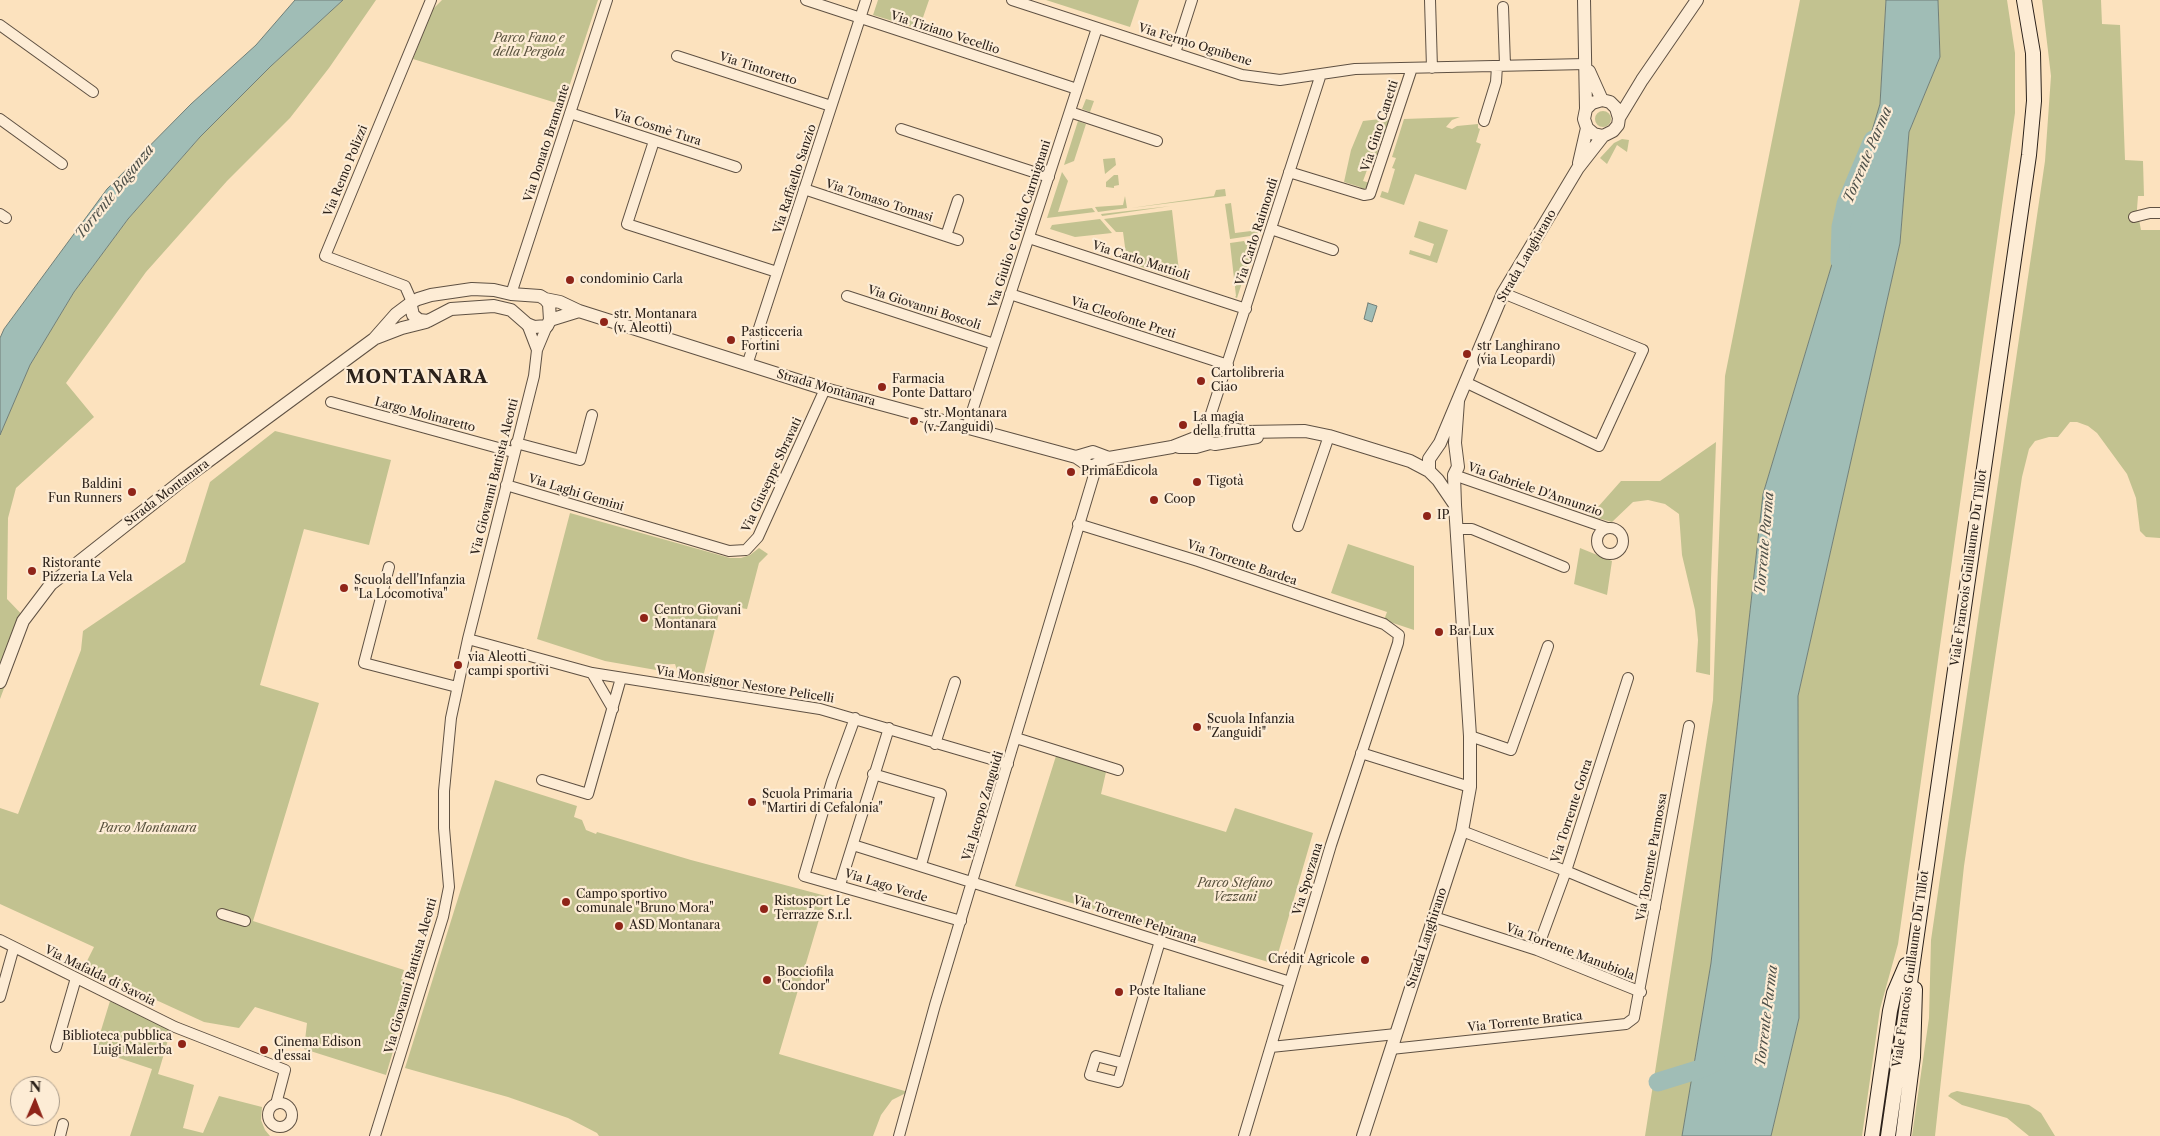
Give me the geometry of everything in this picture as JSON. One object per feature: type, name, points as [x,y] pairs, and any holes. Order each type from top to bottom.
[{"type":"main road","name":"Viale Francois Guillaume Du Tillot","points":[[1888,1136],[2029,155],[2034,101],[2032,53],[2024,0]]},
{"type":"main road","points":[[1872,1136],[1892,1005],[1914,946]]},
{"type":"main road","points":[[1903,1136],[1914,1049],[1916,1010],[1914,946]]},
{"type":"street","name":"Via Remo Polizzi","points":[[412,302],[405,286],[324,256],[431,0]]},
{"type":"street","name":"Via Donato Bramante","points":[[511,294],[607,0]]},
{"type":"street","name":"Via Tiziano Vecellio","points":[[806,0],[1077,89]]},
{"type":"street","name":"Via Raffaello Sanzio","points":[[746,365],[866,0]]},
{"type":"street","name":"Via Fermo Ognibene","points":[[1012,0],[1242,75],[1280,80],[1354,69],[1586,64]]},
{"type":"street","points":[[1175,53],[1192,0]]},
{"type":"street","points":[[1430,0],[1432,68]]},
{"type":"street","points":[[1584,0],[1586,109]]},
{"type":"street","name":"Strada Langhirano","points":[[1454,505],[1433,465],[1465,382],[1503,293],[1578,168],[1603,136],[1613,131],[1618,125],[1620,118],[1642,80],[1697,0]]},
{"type":"street","points":[[1484,121],[1501,66],[1503,6]]},
{"type":"street","points":[[0,25],[93,92]]},
{"type":"street","name":"Via Giulio e Guido Carmignani","points":[[967,427],[1097,28]]},
{"type":"street","name":"Via Tintoretto","points":[[677,56],[831,106]]},
{"type":"street","points":[[1586,64],[1606,101],[1616,108],[1620,118]]},
{"type":"street","name":"Via Gino Canetti","points":[[1289,172],[1364,196],[1368,195],[1371,192],[1412,68]]},
{"type":"street","name":"Via Carlo Raimondi","points":[[1211,436],[1218,397],[1321,74]]},
{"type":"street","name":"Strada Langhirano","points":[[1578,168],[1587,128],[1584,119],[1586,109],[1592,103],[1606,101],[1642,80]]},
{"type":"street","points":[[1070,112],[1157,141]]},
{"type":"street","name":"Via Cosmè Tura","points":[[570,113],[736,167]]},
{"type":"street","points":[[0,119],[62,164]]},
{"type":"street","points":[[1587,128],[1594,134],[1603,136]]},
{"type":"street","points":[[901,129],[1049,177]]},
{"type":"street","points":[[654,141],[627,224],[777,272]]},
{"type":"street","name":"Via Tomaso Tomasi","points":[[804,189],[958,240]]},
{"type":"street","name":"Via Tomaso Tomasi","points":[[946,236],[958,200]]},
{"type":"street","points":[[2134,218],[2150,213],[2160,213]]},
{"type":"street","points":[[1271,229],[1333,250]]},
{"type":"street","name":"Via Carlo Mattioli","points":[[1029,238],[1246,309]]},
{"type":"street","name":"Strada Montanara","points":[[0,682],[24,622],[51,584],[184,479],[374,339],[393,318],[412,302],[430,295],[472,290],[494,290],[511,294],[532,295],[560,302],[746,365],[825,389],[1092,460],[1172,447],[1196,447],[1211,436],[1258,437],[1286,430]]},
{"type":"street","points":[[1465,382],[1599,446],[1643,350],[1503,293]]},
{"type":"street","name":"Via Cleofonte Preti","points":[[1010,294],[1228,365]]},
{"type":"street","name":"Via Giovanni Boscoli","points":[[847,296],[994,344]]},
{"type":"street","points":[[545,299],[550,311],[549,323]]},
{"type":"street","points":[[412,302],[412,315],[420,320],[428,321]]},
{"type":"street","name":"Strada Montanara","points":[[374,339],[400,328],[428,321],[452,309],[494,306],[511,310],[527,324]]},
{"type":"street","points":[[527,324],[534,327],[549,323],[579,310]]},
{"type":"street","name":"Via Giovanni Battista Aleotti","points":[[375,1136],[440,926],[448,886],[444,828],[444,791],[451,718],[468,639],[534,376],[537,350],[549,323]]},
{"type":"street","name":"Via Giovanni Battista Aleotti","points":[[527,324],[537,350]]},
{"type":"street","name":"Via Giuseppe Sbravati","points":[[640,525],[729,551],[746,550],[758,537],[825,389]]},
{"type":"street","name":"Via Carlo Raimondi","points":[[1218,397],[1218,412],[1224,426]]},
{"type":"street","name":"Largo Molinaretto","points":[[331,402],[515,448],[580,460],[592,415]]},
{"type":"street","name":"Strada Langhirano","points":[[1363,1136],[1462,831],[1470,787],[1470,736],[1454,505],[1454,476],[1458,467],[1455,443],[1458,402]]},
{"type":"street","name":"Strada Montanara","points":[[1211,436],[1214,422],[1246,432],[1305,431],[1329,436],[1410,461],[1433,465]]},
{"type":"street","points":[[1211,436],[1227,432],[1224,426]]},
{"type":"street","points":[[1298,526],[1329,436]]},
{"type":"street","points":[[1454,476],[1447,480],[1433,465],[1443,450],[1451,452],[1456,458]]},
{"type":"street","name":"Via Jacopo Zanguidi","points":[[899,1136],[935,1005],[1016,738],[1090,483],[1092,460]]},
{"type":"street","name":"Via Gabriele D'Annunzio","points":[[1454,476],[1607,528]]},
{"type":"street","name":"Via Laghi Gemini","points":[[506,485],[640,525]]},
{"type":"street","name":"Via Torrente Bardea","points":[[1078,524],[1198,561],[1384,624],[1396,631]]},
{"type":"street","points":[[1456,529],[1472,529],[1564,566]]},
{"type":"street","points":[[390,567],[364,663],[457,687]]},
{"type":"street","name":"Via Sporzana","points":[[1244,1136],[1361,753],[1398,643],[1399,635],[1396,631]]},
{"type":"street","name":"Via Monsignor Nestore Pelicelli","points":[[468,639],[592,673],[820,709],[1008,764]]},
{"type":"street","points":[[1470,736],[1512,750],[1548,646]]},
{"type":"street","points":[[592,673],[613,709]]},
{"type":"street","points":[[542,780],[588,794],[621,678]]},
{"type":"street","name":"Via Torrente Gotra","points":[[1537,950],[1566,870],[1628,678]]},
{"type":"street","points":[[935,744],[955,682]]},
{"type":"street","name":"Via Lago Verde","points":[[855,718],[832,781],[804,876],[961,921]]},
{"type":"street","name":"Via Torrente Parmossa","points":[[1641,992],[1688,726]]},
{"type":"street","points":[[840,885],[889,728]]},
{"type":"street","points":[[1016,738],[1118,770]]},
{"type":"street","points":[[1361,753],[1470,787]]},
{"type":"street","points":[[874,774],[941,794],[922,865]]},
{"type":"street","points":[[1462,831],[1566,870],[1655,908]]},
{"type":"street","name":"Via Torrente Pelpirana","points":[[852,845],[922,865],[1290,982]]},
{"type":"street","points":[[222,914],[245,921]]},
{"type":"street","name":"Via Torrente Manubiola","points":[[1434,917],[1537,950],[1641,992]]},
{"type":"street","name":"Via Mafalda di Savoia","points":[[0,940],[175,1027],[285,1070],[276,1104]]},
{"type":"street","points":[[1123,1063],[1160,941]]},
{"type":"street","points":[[0,996],[14,947]]},
{"type":"street","points":[[56,1047],[76,978]]},
{"type":"street","name":"Via Torrente Bratica","points":[[1391,1049],[1626,1024],[1634,1018],[1641,992]]},
{"type":"street","points":[[1271,1047],[1396,1034]]},
{"type":"street","points":[[60,1136],[63,1124]]},
{"type":"green space","points":[[343,0],[376,0],[329,68],[290,118],[227,181],[146,272],[66,383],[94,417],[16,488],[8,518],[7,599],[29,622],[0,699],[0,435],[30,365],[74,292],[128,219],[200,137],[271,66]]},
{"type":"green space","name":"Parco Fano e della Pergola","points":[[442,0],[598,0],[563,105],[413,59],[432,10]]},
{"type":"green space","points":[[878,0],[929,0],[919,29],[873,15]]},
{"type":"green space","points":[[1046,0],[1139,0],[1130,27]]},
{"type":"green space","points":[[1800,0],[1886,0],[1880,104],[1763,494],[1711,963],[1682,1136],[1645,1136],[1713,700],[1725,376]]},
{"type":"green space","points":[[1938,0],[2007,0],[2015,53],[2015,113],[1898,944],[1880,1009],[1862,1136],[1771,1136],[1799,1018],[1798,696],[1900,243],[1909,132],[1940,57]]},
{"type":"green space","points":[[2042,0],[2101,0],[2102,24],[2120,25],[2125,160],[2143,161],[2144,196],[2138,196],[2137,209],[2141,230],[2160,230],[2160,538],[2146,537],[2140,531],[2136,498],[2127,474],[2097,433],[2088,426],[2077,422],[2070,422],[2058,437],[2049,437],[2035,441],[2029,449],[2022,477],[1964,866],[1935,1136],[1912,1136],[1929,1018],[1931,940],[2045,161],[2051,76]]},
{"type":"green space","points":[[1086,99],[1094,101],[1090,112],[1082,109]]},
{"type":"green space","points":[[1603,111],[1611,119],[1603,127],[1595,119]]},
{"type":"green space","points":[[1460,117],[1452,120],[1446,127],[1452,129],[1457,126],[1478,124],[1480,129],[1476,142],[1481,144],[1466,190],[1415,174],[1404,205],[1380,197],[1382,191],[1388,193],[1395,169],[1392,168],[1396,158],[1392,157],[1404,119]]},
{"type":"green space","points":[[1389,118],[1392,120],[1385,141],[1381,140],[1375,160],[1371,159],[1363,181],[1370,183],[1368,187],[1361,190],[1360,187],[1344,182],[1351,150],[1363,121]]},
{"type":"green space","points":[[1078,121],[1086,124],[1074,161],[1064,165]]},
{"type":"green space","points":[[1622,139],[1629,140],[1627,152],[1617,145],[1607,164],[1600,158],[1614,143]]},
{"type":"green space","points":[[1115,158],[1116,165],[1105,174],[1103,159]]},
{"type":"green space","points":[[1062,172],[1068,181],[1058,212],[1092,208],[1095,212],[1047,218]]},
{"type":"green space","points":[[1114,175],[1118,175],[1119,185],[1114,186],[1114,188],[1106,187],[1106,182]]},
{"type":"green space","points":[[1225,189],[1226,196],[1131,208],[1214,196],[1216,190]]},
{"type":"green space","points":[[1125,196],[1127,208],[1098,212],[1095,207],[1123,205]]},
{"type":"green space","points":[[1231,203],[1235,233],[1259,230],[1257,235],[1230,239],[1225,204]]},
{"type":"green space","points":[[1171,206],[1102,216],[1101,214]]},
{"type":"green space","points":[[1172,210],[1180,280],[1127,262],[1123,232],[1116,232],[1104,219]]},
{"type":"green space","points":[[1100,219],[1112,233],[1075,237],[1050,229],[1052,225]]},
{"type":"green space","points":[[1419,221],[1448,230],[1437,263],[1409,254],[1410,250],[1430,256],[1434,244],[1414,237]]},
{"type":"green space","points":[[1244,241],[1245,243],[1255,243],[1237,298],[1235,297],[1230,243]]},
{"type":"green space","name":"Parco Montanara","points":[[275,431],[391,460],[369,545],[304,529],[260,685],[319,703],[253,921],[404,970],[401,979],[413,983],[386,1075],[304,1049],[307,1023],[255,1007],[239,1028],[204,1022],[84,967],[94,947],[0,904],[0,808],[18,814],[81,650],[83,631],[185,562],[210,482]]},
{"type":"green space","points":[[1716,442],[1710,675],[1696,672],[1698,640],[1695,610],[1682,555],[1679,514],[1665,504],[1648,500],[1633,502],[1612,522],[1590,516],[1621,481],[1660,481]]},
{"type":"green space","points":[[570,513],[730,558],[741,558],[750,555],[759,548],[768,554],[759,563],[747,609],[721,605],[703,677],[678,673],[675,664],[655,665],[656,670],[605,661],[537,639]]},
{"type":"green space","points":[[1348,544],[1414,566],[1414,630],[1384,620],[1387,612],[1331,593]]},
{"type":"green space","points":[[1580,548],[1612,561],[1607,595],[1574,584]]},
{"type":"green space","name":"Parco Stefano Vezzani","points":[[1056,756],[1106,772],[1101,794],[1226,832],[1235,808],[1313,833],[1275,964],[1015,886]]},
{"type":"green space","points":[[495,780],[577,806],[574,817],[582,820],[586,830],[596,834],[597,832],[691,860],[826,896],[779,1054],[908,1092],[892,1100],[881,1115],[873,1136],[599,1136],[597,1133],[568,1118],[508,1097],[405,1068]]},
{"type":"green space","points":[[110,1001],[171,1030],[158,1074],[194,1085],[183,1128],[203,1133],[219,1096],[262,1107],[261,1120],[270,1136],[130,1136],[152,1069],[95,1050]]},
{"type":"green space","points":[[1957,1091],[2029,1105],[2041,1113],[2055,1136],[2029,1136],[2007,1118],[1962,1105],[1948,1096]]},
{"type":"water","name":"Torrente Baganza","points":[[295,0],[343,0],[271,66],[200,137],[128,219],[74,292],[30,365],[0,435],[0,338],[4,329],[107,189],[191,104],[256,45]]},
{"type":"water","points":[[1886,0],[1938,0],[1940,57],[1909,132],[1900,243],[1798,696],[1799,1018],[1771,1136],[1682,1136],[1711,963],[1763,494],[1880,104]]},
{"type":"water","points":[[1368,303],[1377,306],[1372,322],[1364,319]]},
{"type":"waterway","name":"Torrente Parma","points":[[1840,261],[1841,227],[1846,204],[1873,140]]},
{"type":"waterway","points":[[1658,1082],[1700,1069],[1716,1061]]},
{"type":"place","name":"condominio Carla","points":[[570,280]]},
{"type":"place","name":"str. Montanara (v. Aleotti)","points":[[604,322]]},
{"type":"place","name":"Pasticceria Fortini","points":[[731,340]]},
{"type":"place","name":"str Langhirano (via Leopardi)","points":[[1467,354]]},
{"type":"place","name":"Cartolibreria Ciao","points":[[1201,381]]},
{"type":"place","name":"Farmacia Ponte Dattaro","points":[[882,387]]},
{"type":"place","name":"str. Montanara (v. Zanguidi)","points":[[914,421]]},
{"type":"place","name":"La magia della frutta","points":[[1183,425]]},
{"type":"place","name":"PrimaEdicola","points":[[1071,472]]},
{"type":"place","name":"Tigotà","points":[[1197,482]]},
{"type":"place","name":"Baldini Fun Runners","points":[[132,492]]},
{"type":"place","name":"Coop","points":[[1154,500]]},
{"type":"place","name":"IP","points":[[1427,516]]},
{"type":"place","name":"Ristorante Pizzeria La Vela","points":[[32,571]]},
{"type":"place","name":"Scuola dell'Infanzia \"La Locomotiva\"","points":[[344,588]]},
{"type":"place","name":"Centro Giovani Montanara","points":[[644,618]]},
{"type":"place","name":"Bar Lux","points":[[1439,632]]},
{"type":"place","name":"via Aleotti campi sportivi","points":[[458,665]]},
{"type":"place","name":"Scuola Infanzia \"Zanguidi\"","points":[[1197,727]]},
{"type":"place","name":"Scuola Primaria \"Martiri di Cefalonia\"","points":[[752,802]]},
{"type":"place","name":"Campo sportivo comunale \"Bruno Mora\"","points":[[566,902]]},
{"type":"place","name":"Ristosport Le Terrazze S.r.l.","points":[[764,909]]},
{"type":"place","name":"ASD Montanara","points":[[619,926]]},
{"type":"place","name":"Crédit Agricole","points":[[1365,960]]},
{"type":"place","name":"Bocciofila \"Condor\"","points":[[767,980]]},
{"type":"place","name":"Poste Italiane","points":[[1119,992]]},
{"type":"place","name":"Biblioteca pubblica Luigi Malerba","points":[[182,1044]]},
{"type":"place","name":"Cinema Edison d'essai","points":[[264,1050]]},
{"type":"district","name":"MONTANARA","points":[[417,378]]}]
